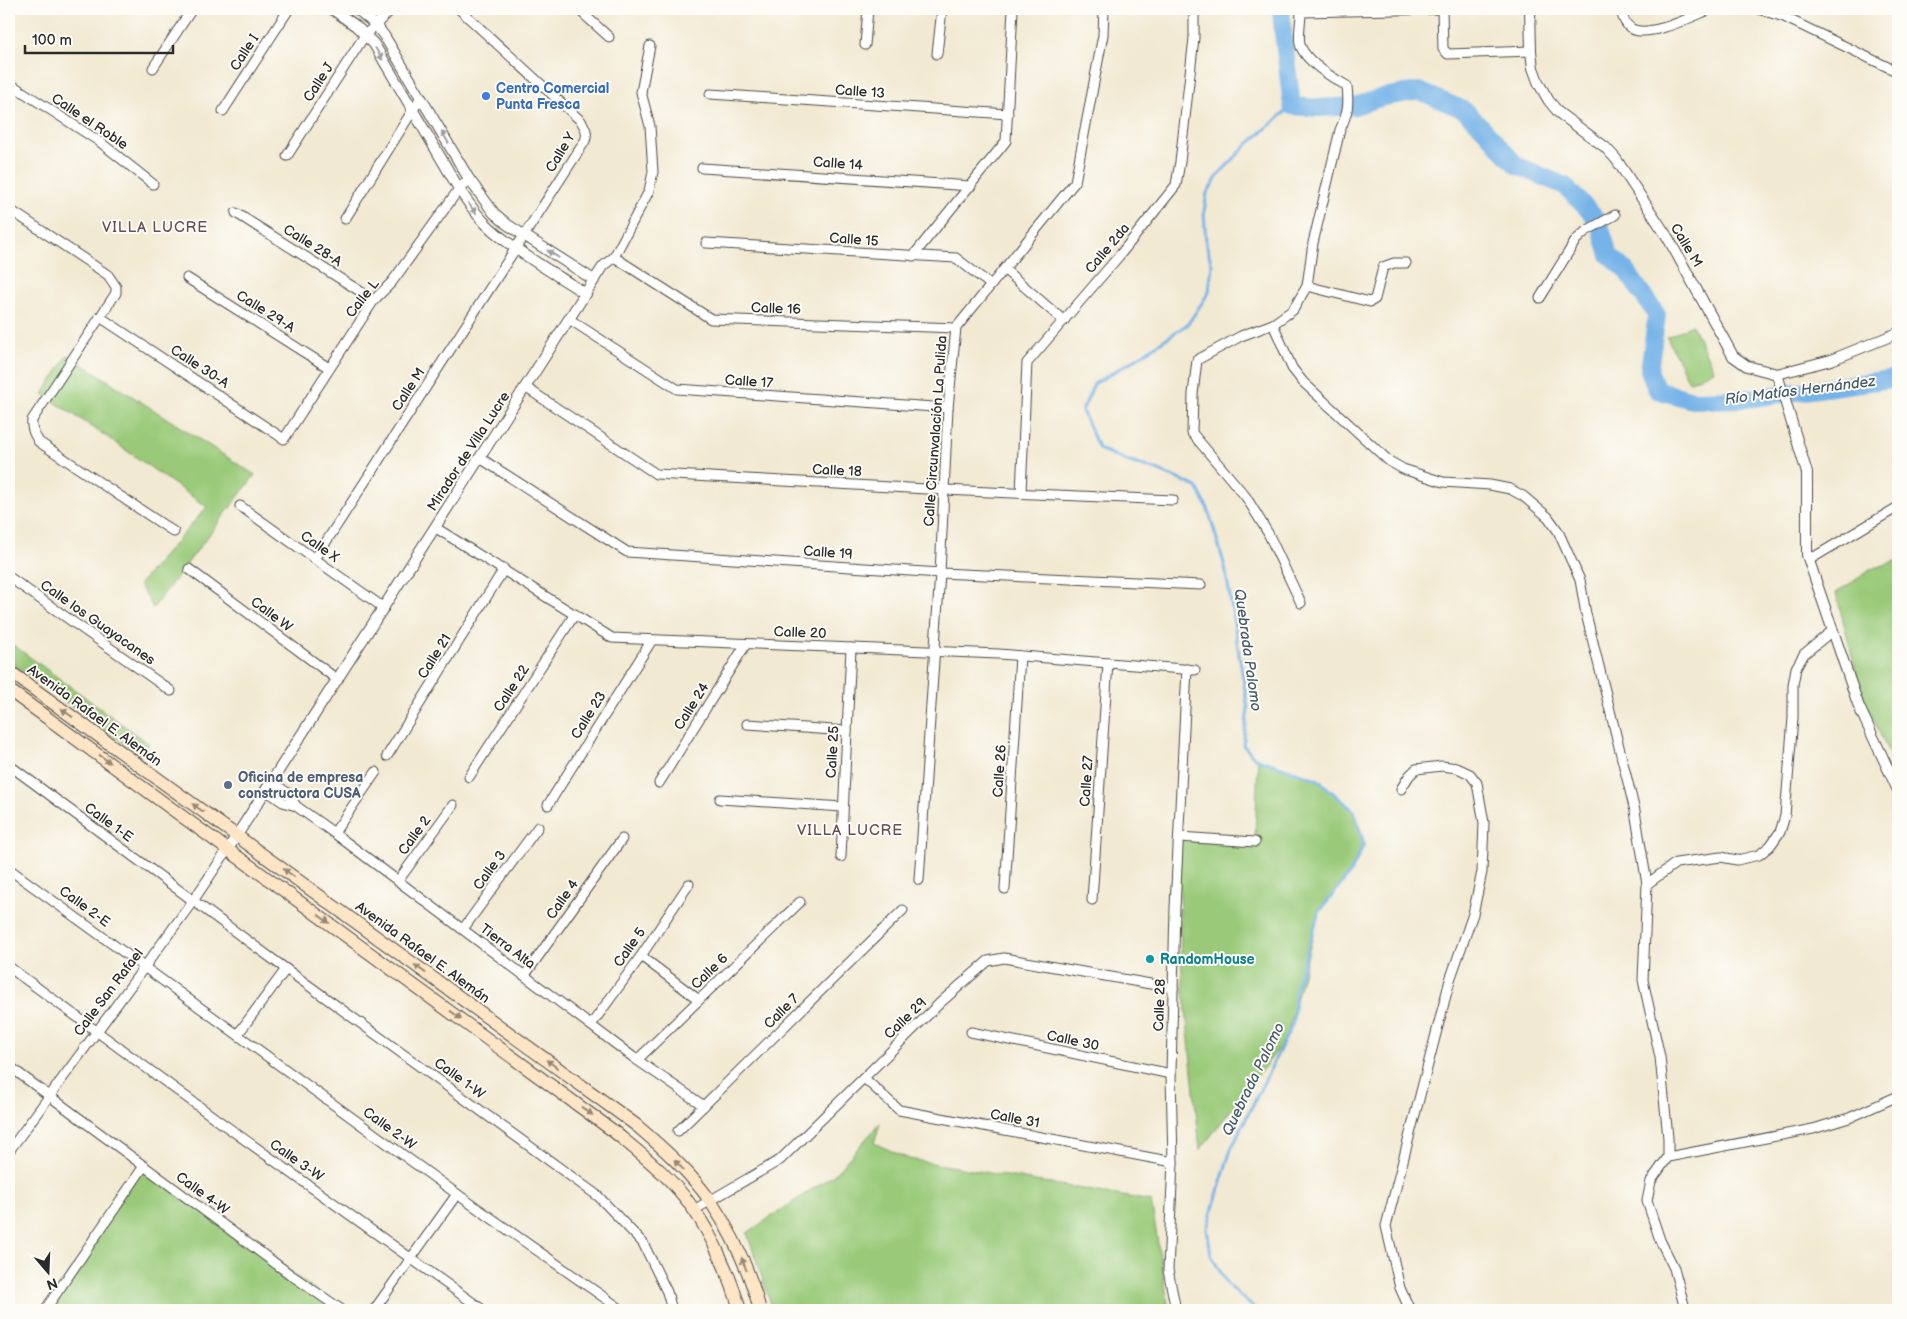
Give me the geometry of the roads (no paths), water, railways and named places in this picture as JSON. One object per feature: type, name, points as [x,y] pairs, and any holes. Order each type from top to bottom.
[{"type":"main road","name":"Avenida Rafael E. Alemán","points":[[9,671],[636,1125],[680,1165],[711,1202],[739,1250],[756,1294],[760,1310]]},
{"type":"main road","points":[[9,690],[612,1130],[666,1176],[694,1210],[721,1258],[740,1310]]},
{"type":"street","points":[[153,68],[192,9]]},
{"type":"street","name":"Calle I","points":[[223,110],[289,9]]},
{"type":"street","points":[[332,9],[356,26],[374,44],[459,189],[484,222],[586,294]]},
{"type":"street","points":[[357,9],[376,25],[385,37],[469,179],[494,213],[524,235],[594,280]]},
{"type":"street","name":"Calle J","points":[[287,156],[365,35],[392,9]]},
{"type":"street","name":"Calle Y","points":[[459,9],[581,121],[586,129],[585,141],[524,235]]},
{"type":"street","points":[[578,9],[609,37]]},
{"type":"street","points":[[865,45],[868,9]]},
{"type":"street","points":[[937,54],[942,9]]},
{"type":"street","points":[[913,256],[1006,141],[1013,9]]},
{"type":"street","name":"Calle Circunvalación La Pulida","points":[[919,880],[940,573],[948,408],[956,328],[1075,182],[1103,35],[1104,9]]},
{"type":"street","name":"Calle 2da","points":[[1021,492],[1027,364],[1119,256],[1176,185],[1193,48],[1194,9]]},
{"type":"street","points":[[1301,603],[1268,533],[1246,496],[1192,433],[1193,394],[1197,360],[1241,336],[1273,324],[1293,310],[1306,286],[1340,130],[1346,117],[1348,96],[1347,86],[1327,75],[1306,54],[1300,45],[1301,12],[1442,9],[1443,49],[1448,54],[1531,51]]},
{"type":"street","name":"Calle M","points":[[1530,9],[1533,68],[1539,84],[1559,113],[1605,147],[1616,160],[1668,238],[1733,356],[1747,366],[1779,378],[1831,360],[1898,333]]},
{"type":"street","points":[[1621,9],[1622,17],[1631,28],[1641,31],[1662,28],[1711,9]]},
{"type":"street","points":[[1758,9],[1784,17],[1898,72]]},
{"type":"street","name":"Mirador de Villa Lucre","points":[[228,849],[270,787],[603,266],[614,257],[649,191],[653,172],[650,126],[641,92],[650,46]]},
{"type":"street","name":"Calle el Roble","points":[[9,83],[100,142],[154,184]]},
{"type":"street","name":"Calle 13","points":[[710,94],[1008,114]]},
{"type":"street","points":[[345,219],[421,97]]},
{"type":"street","name":"Calle 14","points":[[702,168],[971,186]]},
{"type":"street","name":"Calle L","points":[[284,438],[374,300],[392,282],[459,189],[469,179]]},
{"type":"street","points":[[9,209],[108,275],[113,281],[116,293],[32,420],[31,428],[39,442],[174,532]]},
{"type":"street","name":"Calle 28-A","points":[[236,213],[374,300]]},
{"type":"street","points":[[484,222],[494,213]]},
{"type":"street","points":[[1540,298],[1576,240],[1586,231],[1615,215]]},
{"type":"street","name":"Calle M","points":[[315,559],[524,235]]},
{"type":"street","name":"Calle 15","points":[[706,243],[956,258],[991,285]]},
{"type":"street","name":"Calle 16","points":[[614,257],[711,319],[956,328]]},
{"type":"street","points":[[1306,286],[1370,302],[1375,299],[1383,267],[1394,263],[1406,263]]},
{"type":"street","points":[[1004,269],[1064,321]]},
{"type":"street","name":"Calle 29-A","points":[[187,278],[329,368]]},
{"type":"street","name":"Calle 30-A","points":[[100,317],[284,438]]},
{"type":"street","name":"Calle 17","points":[[569,319],[677,389],[948,408]]},
{"type":"street","points":[[1273,324],[1292,368],[1303,382],[1389,462],[1403,469],[1443,482],[1490,485],[1510,489],[1539,509],[1558,531],[1580,580],[1586,614],[1636,811],[1647,884],[1643,942],[1643,980],[1660,1057],[1668,1138],[1668,1158],[1651,1181],[1648,1201],[1660,1240],[1674,1268],[1684,1310]]},
{"type":"street","points":[[1779,378],[1807,473],[1807,555],[1860,707],[1898,790]]},
{"type":"street","name":"Calle 18","points":[[525,388],[656,474],[944,490],[1173,500]]},
{"type":"street","name":"Calle 19","points":[[480,458],[627,552],[940,573],[1201,585]]},
{"type":"street","name":"Calle X","points":[[240,506],[384,608]]},
{"type":"street","points":[[1809,560],[1898,507]]},
{"type":"street","name":"Calle 20","points":[[436,528],[612,638],[1020,656],[1191,669]]},
{"type":"street","name":"Calle W","points":[[189,569],[338,680]]},
{"type":"street","name":"Calle 21","points":[[387,756],[504,569]]},
{"type":"street","name":"Calle los Guayacanes","points":[[9,577],[171,691]]},
{"type":"street","name":"Calle 22","points":[[469,777],[575,614]]},
{"type":"street","points":[[1647,884],[1676,862],[1720,857],[1737,860],[1759,856],[1770,846],[1780,832],[1785,816],[1793,718],[1793,685],[1796,668],[1804,654],[1832,631]]},
{"type":"street","name":"Calle 23","points":[[548,805],[652,640]]},
{"type":"street","name":"Calle 24","points":[[659,783],[746,644]]},
{"type":"street","name":"Calle 25","points":[[841,857],[851,648]]},
{"type":"street","name":"Calle 26","points":[[1005,888],[1020,656]]},
{"type":"street","name":"Calle 27","points":[[1092,900],[1108,663]]},
{"type":"street","name":"Calle 28","points":[[1176,1310],[1168,1270],[1173,1162],[1171,1074],[1173,988],[1179,838],[1191,669]]},
{"type":"street","points":[[747,724],[847,731]]},
{"type":"street","name":"Calle 1-E","points":[[9,765],[193,901]]},
{"type":"street","points":[[1401,789],[1408,776],[1416,769],[1442,766],[1457,768],[1470,774],[1477,783],[1484,823],[1482,872],[1473,914],[1450,980],[1386,1226],[1400,1288],[1410,1310]]},
{"type":"street","points":[[334,833],[376,772]]},
{"type":"street","name":"Tierra Alta","points":[[270,787],[282,802],[296,806],[334,833],[637,1060],[704,1106]]},
{"type":"street","points":[[720,799],[843,807]]},
{"type":"street","name":"Calle 2","points":[[398,881],[453,805]]},
{"type":"street","name":"Calle 3","points":[[463,929],[538,827]]},
{"type":"street","points":[[1179,838],[1255,842]]},
{"type":"street","name":"Calle 4","points":[[525,976],[622,839]]},
{"type":"street","name":"Calle San Rafael","points":[[9,1151],[193,901],[228,849]]},
{"type":"street","name":"Calle 2-E","points":[[9,868],[144,966]]},
{"type":"street","name":"Calle 5","points":[[591,1026],[689,884]]},
{"type":"street","name":"Calle 1-W","points":[[193,901],[598,1196],[643,1243],[667,1292],[672,1310]]},
{"type":"street","name":"Calle 6","points":[[637,1060],[800,902]]},
{"type":"street","name":"Calle 7","points":[[678,1131],[903,910]]},
{"type":"street","points":[[641,956],[699,1000]]},
{"type":"street","name":"Calle 29","points":[[694,1210],[711,1202],[780,1160],[941,1002],[988,961],[1004,958],[1173,988]]},
{"type":"street","name":"Calle 2-W","points":[[144,966],[457,1194],[622,1310]]},
{"type":"street","name":"Calle 3-W","points":[[9,968],[484,1310]]},
{"type":"street","points":[[238,1034],[286,969]]},
{"type":"street","name":"Calle 30","points":[[971,1032],[1171,1074]]},
{"type":"street","name":"Calle 4-W","points":[[9,1066],[339,1309]]},
{"type":"street","name":"Calle 31","points":[[864,1078],[899,1110],[1173,1162]]},
{"type":"street","points":[[1668,1158],[1813,1129],[1850,1118],[1898,1096]]},
{"type":"street","points":[[45,1310],[144,1166]]},
{"type":"street","points":[[374,1310],[457,1194]]},
{"type":"waterway","name":"Río Matías Hernández","points":[[1281,9],[1292,106],[1319,108],[1355,106],[1383,97],[1419,91],[1464,110],[1516,165],[1565,186],[1599,222],[1609,255],[1625,269],[1657,315],[1649,370],[1657,390],[1692,400],[1745,399],[1898,378]]},
{"type":"waterway","name":"Quebrada Palomo","points":[[1256,1310],[1227,1284],[1211,1255],[1207,1228],[1231,1149],[1293,1023],[1296,987],[1319,912],[1351,872],[1364,844],[1354,811],[1317,779],[1255,758],[1243,745],[1248,709],[1225,567],[1208,509],[1197,487],[1099,449],[1082,411],[1094,384],[1188,324],[1209,292],[1212,265],[1206,243],[1204,212],[1207,193],[1220,173],[1248,144],[1292,106]]},
{"type":"place","name":"Centro Comercial Punta Fresca","points":[[486,96]]},
{"type":"place","name":"Oficina de empresa constructora CUSA","points":[[228,785]]},
{"type":"place","name":"RandomHouse","points":[[1150,959]]},
{"type":"district","name":"VILLA LUCRE","points":[[155,227]]},
{"type":"district","name":"VILLA LUCRE","points":[[850,830]]}]
